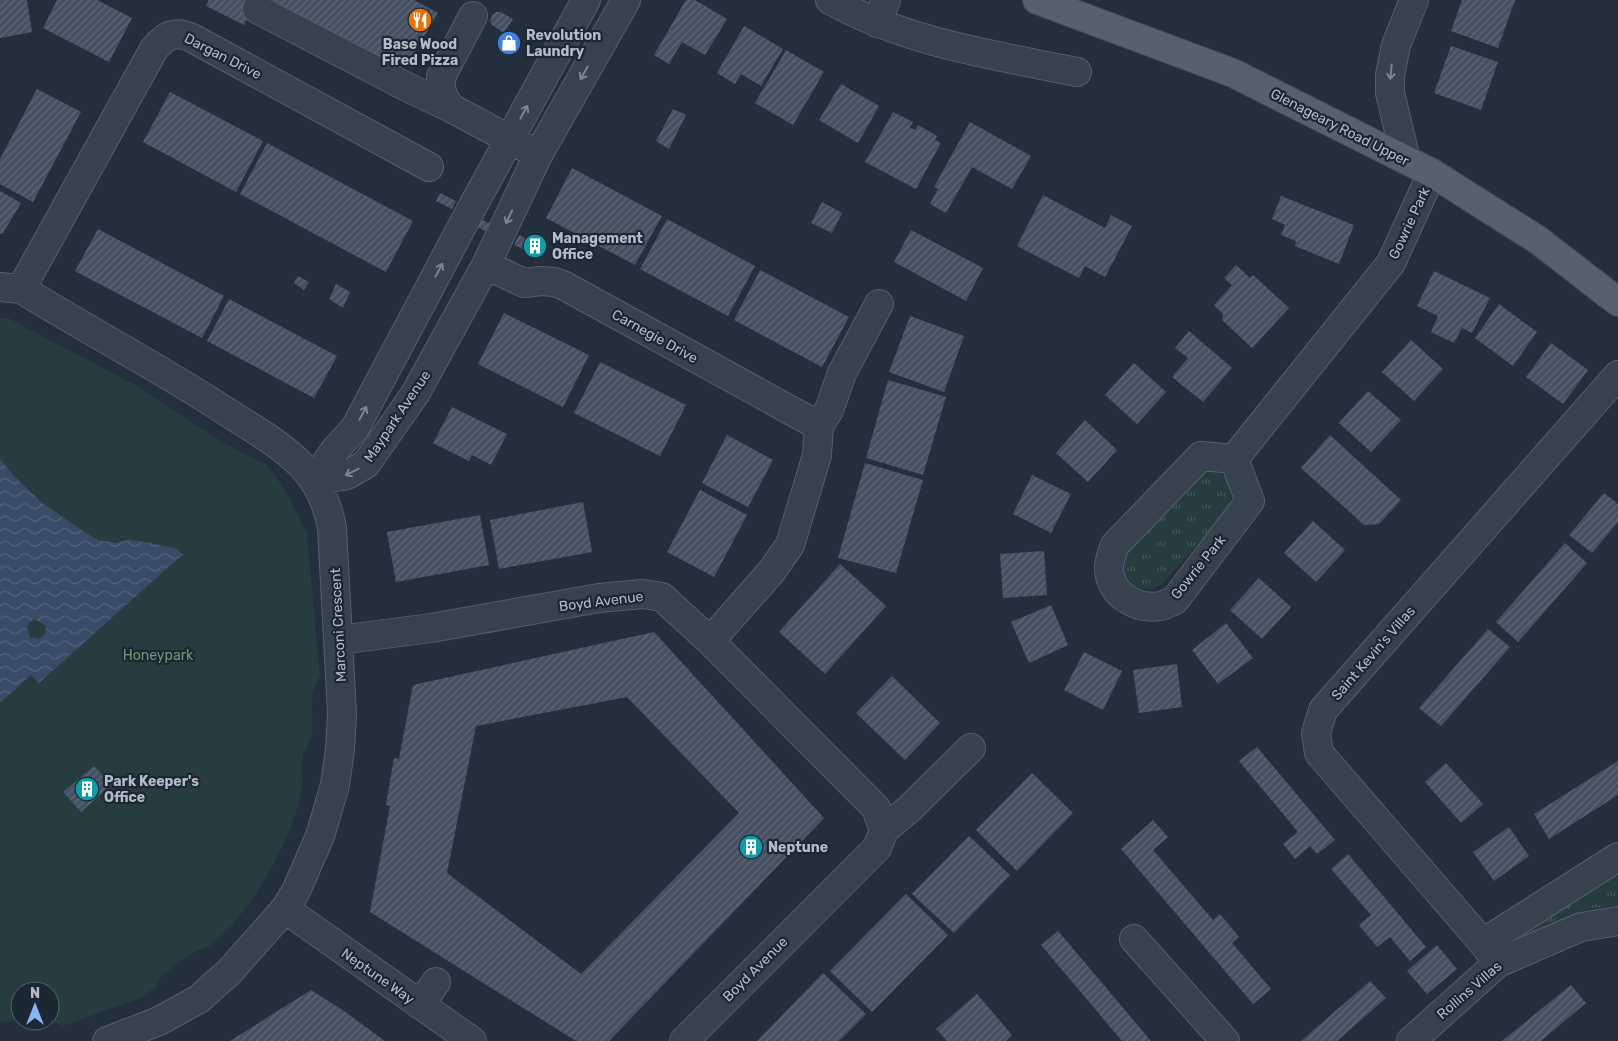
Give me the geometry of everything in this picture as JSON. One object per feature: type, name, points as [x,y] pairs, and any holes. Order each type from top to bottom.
[{"type":"main road","name":"Glenageary Road Upper","points":[[1038,0],[1233,73],[1432,173],[1538,240],[1618,302]]},
{"type":"street","name":"Maypark Avenue","points":[[314,481],[335,450],[355,428],[586,0]]},
{"type":"street","name":"Maypark Avenue","points":[[314,481],[347,475],[366,464],[414,394],[486,265],[538,155],[626,0]]},
{"type":"street","points":[[830,0],[851,12],[882,11],[910,34],[971,50],[1077,72]]},
{"type":"street","points":[[1406,160],[1390,93],[1390,75],[1392,58],[1414,0]]},
{"type":"street","points":[[257,10],[538,155]]},
{"type":"street","points":[[453,110],[442,95],[440,77],[473,16]]},
{"type":"street","name":"Dargan Drive","points":[[10,288],[154,49],[170,35],[180,33],[192,38],[429,168]]},
{"type":"street","name":"Gowrie Park","points":[[1234,459],[1392,263],[1432,173]]},
{"type":"street","name":"Carnegie Drive","points":[[486,265],[524,283],[548,282],[563,285],[819,426]]},
{"type":"street","name":"Marconi Crescent","points":[[10,288],[188,387],[288,452],[305,469],[324,498],[332,528],[342,713],[340,749],[335,785],[320,836],[296,891],[284,909],[230,971],[199,999],[160,1021],[107,1041]]},
{"type":"street","points":[[710,641],[771,572],[790,545],[817,455],[819,426],[829,410],[842,372],[878,304]]},
{"type":"street","name":"Saint Kevin's Villas","points":[[1490,953],[1320,752],[1316,733],[1323,710],[1618,375]]},
{"type":"street","name":"Gowrie Park","points":[[1201,456],[1234,459],[1250,501],[1175,600],[1162,606],[1150,607],[1136,604],[1122,596],[1112,584],[1109,570],[1115,545],[1201,456]]},
{"type":"street","name":"Boyd Avenue","points":[[339,640],[431,628],[599,598],[643,594],[662,597],[710,641],[876,808],[884,830]]},
{"type":"street","name":"Boyd Avenue","points":[[684,1041],[877,848],[884,830],[909,809],[971,748]]},
{"type":"street","points":[[1490,953],[1618,857]]},
{"type":"street","name":"Neptune Way","points":[[284,909],[472,1041]]},
{"type":"street","name":"Rollins Villas","points":[[1411,1041],[1490,953],[1581,927],[1618,921]]},
{"type":"street","points":[[1134,939],[1225,1041]]},
{"type":"street","points":[[420,1005],[436,982]]},
{"type":"green space","name":"Honeypark","points":[[0,318],[8,318],[137,386],[224,443],[267,465],[285,490],[307,534],[320,676],[313,692],[312,729],[310,740],[302,759],[302,789],[297,809],[279,853],[267,876],[239,917],[208,947],[192,953],[160,977],[157,986],[142,997],[63,1026],[60,1025],[60,981],[10,981],[10,1022],[0,1022]]},
{"type":"green space","points":[[1203,469],[1219,473],[1228,481],[1231,487],[1231,494],[1227,510],[1163,583],[1150,589],[1134,586],[1129,582],[1122,567],[1126,550]]},
{"type":"green space","points":[[1618,868],[1618,905],[1587,909],[1530,935],[1504,938]]},
{"type":"water","points":[[0,459],[15,477],[41,502],[98,540],[116,543],[128,540],[139,541],[175,548],[183,554],[39,683],[31,675],[0,703]],"holes":[[[35,619],[45,625],[46,631],[39,639],[30,637],[27,628],[29,622]]]},
{"type":"building","points":[[0,0],[27,0],[32,32],[0,38]]},
{"type":"building","points":[[57,0],[97,0],[132,18],[109,62],[43,28]]},
{"type":"building","points":[[209,0],[257,0],[244,25],[206,6]]},
{"type":"building","points":[[272,0],[414,0],[438,13],[413,56],[408,60],[396,62],[385,61]]},
{"type":"building","points":[[686,0],[695,0],[727,19],[705,55],[682,42],[669,64],[654,55]]},
{"type":"building","points":[[1462,0],[1515,0],[1498,48],[1451,31]]},
{"type":"building","points":[[496,12],[501,12],[513,19],[504,33],[490,22],[492,15]]},
{"type":"building","points":[[744,26],[783,49],[761,86],[741,74],[735,84],[717,73]]},
{"type":"building","points":[[1451,46],[1498,62],[1481,110],[1434,93]]},
{"type":"building","points":[[786,50],[824,72],[793,125],[755,103]]},
{"type":"building","points":[[841,84],[879,106],[858,143],[819,120]]},
{"type":"building","points":[[37,89],[81,112],[33,202],[0,184],[0,159]]},
{"type":"building","points":[[170,92],[263,141],[236,192],[143,142]]},
{"type":"building","points":[[673,109],[686,115],[669,149],[656,141]]},
{"type":"building","points":[[893,112],[913,122],[910,127],[915,130],[918,125],[937,136],[935,140],[941,143],[916,189],[865,162]]},
{"type":"building","points":[[970,122],[1031,156],[1012,189],[972,167],[946,213],[930,204],[938,189],[934,187]]},
{"type":"building","points":[[267,143],[413,221],[386,272],[240,194]]},
{"type":"building","points":[[572,168],[662,216],[635,265],[546,218]]},
{"type":"building","points":[[0,191],[21,203],[3,233],[0,234]]},
{"type":"building","points":[[440,193],[456,201],[452,209],[436,201]]},
{"type":"building","points":[[1043,195],[1105,228],[1111,215],[1132,226],[1105,277],[1085,266],[1079,278],[1017,246]]},
{"type":"building","points":[[1281,196],[1354,225],[1339,264],[1295,246],[1296,241],[1281,235],[1285,225],[1272,219]]},
{"type":"building","points":[[822,202],[842,213],[832,233],[811,223]]},
{"type":"building","points":[[480,219],[491,224],[487,232],[476,226]]},
{"type":"building","points":[[667,219],[755,266],[728,316],[640,269]]},
{"type":"building","points":[[98,229],[224,296],[202,338],[75,271]]},
{"type":"building","points":[[911,230],[983,268],[966,301],[894,262]]},
{"type":"building","name":"Management Office","points":[[519,235],[533,242],[539,239],[545,242],[537,258],[514,245]]},
{"type":"building","points":[[1236,265],[1250,278],[1253,275],[1289,308],[1252,348],[1222,320],[1223,314],[1214,305],[1232,285],[1224,278]]},
{"type":"building","points":[[760,270],[849,317],[822,367],[734,320]]},
{"type":"building","points":[[1434,271],[1490,298],[1472,333],[1462,328],[1454,343],[1431,332],[1438,316],[1417,306]]},
{"type":"building","points":[[298,276],[309,282],[304,290],[294,283]]},
{"type":"building","points":[[336,284],[350,292],[343,308],[329,299]]},
{"type":"building","points":[[229,299],[337,356],[314,398],[207,341]]},
{"type":"building","points":[[1499,304],[1537,332],[1513,366],[1475,338]]},
{"type":"building","points":[[504,313],[589,355],[563,407],[478,364]]},
{"type":"building","points":[[910,316],[964,336],[944,392],[889,372]]},
{"type":"building","points":[[1189,331],[1232,368],[1203,402],[1172,377],[1188,358],[1175,348]]},
{"type":"building","points":[[1411,340],[1443,369],[1414,401],[1382,372]]},
{"type":"building","points":[[1551,343],[1588,370],[1563,404],[1526,377]]},
{"type":"building","points":[[600,362],[686,405],[660,456],[574,413]]},
{"type":"building","points":[[1134,363],[1166,392],[1137,424],[1105,395]]},
{"type":"building","points":[[888,380],[946,397],[923,475],[866,458]]},
{"type":"building","points":[[1368,391],[1401,420],[1371,452],[1339,423]]},
{"type":"building","points":[[452,407],[507,434],[491,465],[472,455],[469,461],[433,443]]},
{"type":"building","points":[[1085,420],[1117,450],[1088,482],[1056,453]]},
{"type":"building","points":[[727,435],[773,460],[748,507],[702,483]]},
{"type":"building","points":[[1330,435],[1401,500],[1379,524],[1364,525],[1301,468]]},
{"type":"building","points":[[865,463],[923,480],[896,573],[838,558]]},
{"type":"building","points":[[1032,475],[1071,494],[1051,533],[1013,514]]},
{"type":"building","points":[[700,490],[747,515],[714,577],[667,552]]},
{"type":"building","points":[[1604,493],[1618,504],[1618,522],[1592,553],[1569,535]]},
{"type":"building","points":[[583,502],[592,552],[499,569],[490,520]]},
{"type":"building","points":[[480,515],[489,565],[396,582],[387,532]]},
{"type":"building","points":[[1313,521],[1345,550],[1316,582],[1284,553]]},
{"type":"building","points":[[1565,543],[1587,563],[1518,642],[1496,622]]},
{"type":"building","points":[[1044,551],[1047,595],[1003,598],[1000,554]]},
{"type":"building","points":[[840,564],[886,606],[825,674],[779,632]]},
{"type":"building","points":[[1259,578],[1291,607],[1262,639],[1230,610]]},
{"type":"building","points":[[1051,605],[1068,645],[1029,663],[1011,622]]},
{"type":"building","points":[[1226,623],[1253,658],[1218,684],[1192,650]]},
{"type":"building","points":[[1488,629],[1510,647],[1441,726],[1419,708]]},
{"type":"building","name":"Neptune","points":[[654,632],[824,818],[609,1041],[576,1041],[370,912],[390,806],[386,805],[394,758],[399,759],[413,685]],"holes":[[[627,697],[739,813],[581,974],[447,873],[476,726]]]},
{"type":"building","points":[[1084,652],[1122,671],[1103,710],[1064,690]]},
{"type":"building","points":[[1177,664],[1182,707],[1139,713],[1133,670]]},
{"type":"building","points":[[892,676],[940,723],[905,760],[856,713]]},
{"type":"building","points":[[1257,747],[1335,840],[1317,854],[1310,846],[1295,859],[1283,844],[1298,832],[1239,761]]},
{"type":"building","points":[[1618,761],[1618,795],[1549,839],[1534,814]]},
{"type":"building","points":[[1446,763],[1483,804],[1461,823],[1425,782]]},
{"type":"building","name":"Park Keeper's Office","points":[[94,766],[111,785],[81,812],[63,792]]},
{"type":"building","points":[[1032,773],[1073,813],[1017,871],[976,830]]},
{"type":"building","points":[[1153,820],[1168,837],[1153,850],[1213,920],[1220,914],[1239,937],[1232,943],[1271,989],[1253,1004],[1121,849]]},
{"type":"building","points":[[1509,827],[1529,856],[1494,881],[1473,852]]},
{"type":"building","points":[[969,836],[1010,875],[954,933],[912,894]]},
{"type":"building","points":[[1348,854],[1426,947],[1410,961],[1390,937],[1377,947],[1359,925],[1371,915],[1331,869]]},
{"type":"building","points":[[906,894],[948,935],[872,1012],[830,971]]},
{"type":"building","points":[[1058,931],[1151,1041],[1122,1041],[1041,945]]},
{"type":"building","points":[[1437,945],[1457,969],[1427,994],[1407,971]]},
{"type":"building","points":[[823,973],[866,1014],[839,1041],[757,1041]]},
{"type":"building","points":[[1370,981],[1386,998],[1337,1041],[1301,1041]]},
{"type":"building","points":[[1571,985],[1586,1003],[1541,1041],[1502,1041]]},
{"type":"building","points":[[311,990],[385,1041],[230,1041]]},
{"type":"building","points":[[977,994],[1012,1035],[1006,1041],[947,1041],[936,1029]]},
{"type":"place","name":"Base Wood Fired Pizza","points":[[420,20]]},
{"type":"place","name":"Revolution Laundry","points":[[509,43]]},
{"type":"place","name":"Management Office","points":[[535,246]]},
{"type":"place","name":"Park Keeper's Office","points":[[87,789]]},
{"type":"place","name":"Neptune","points":[[751,847]]}]
